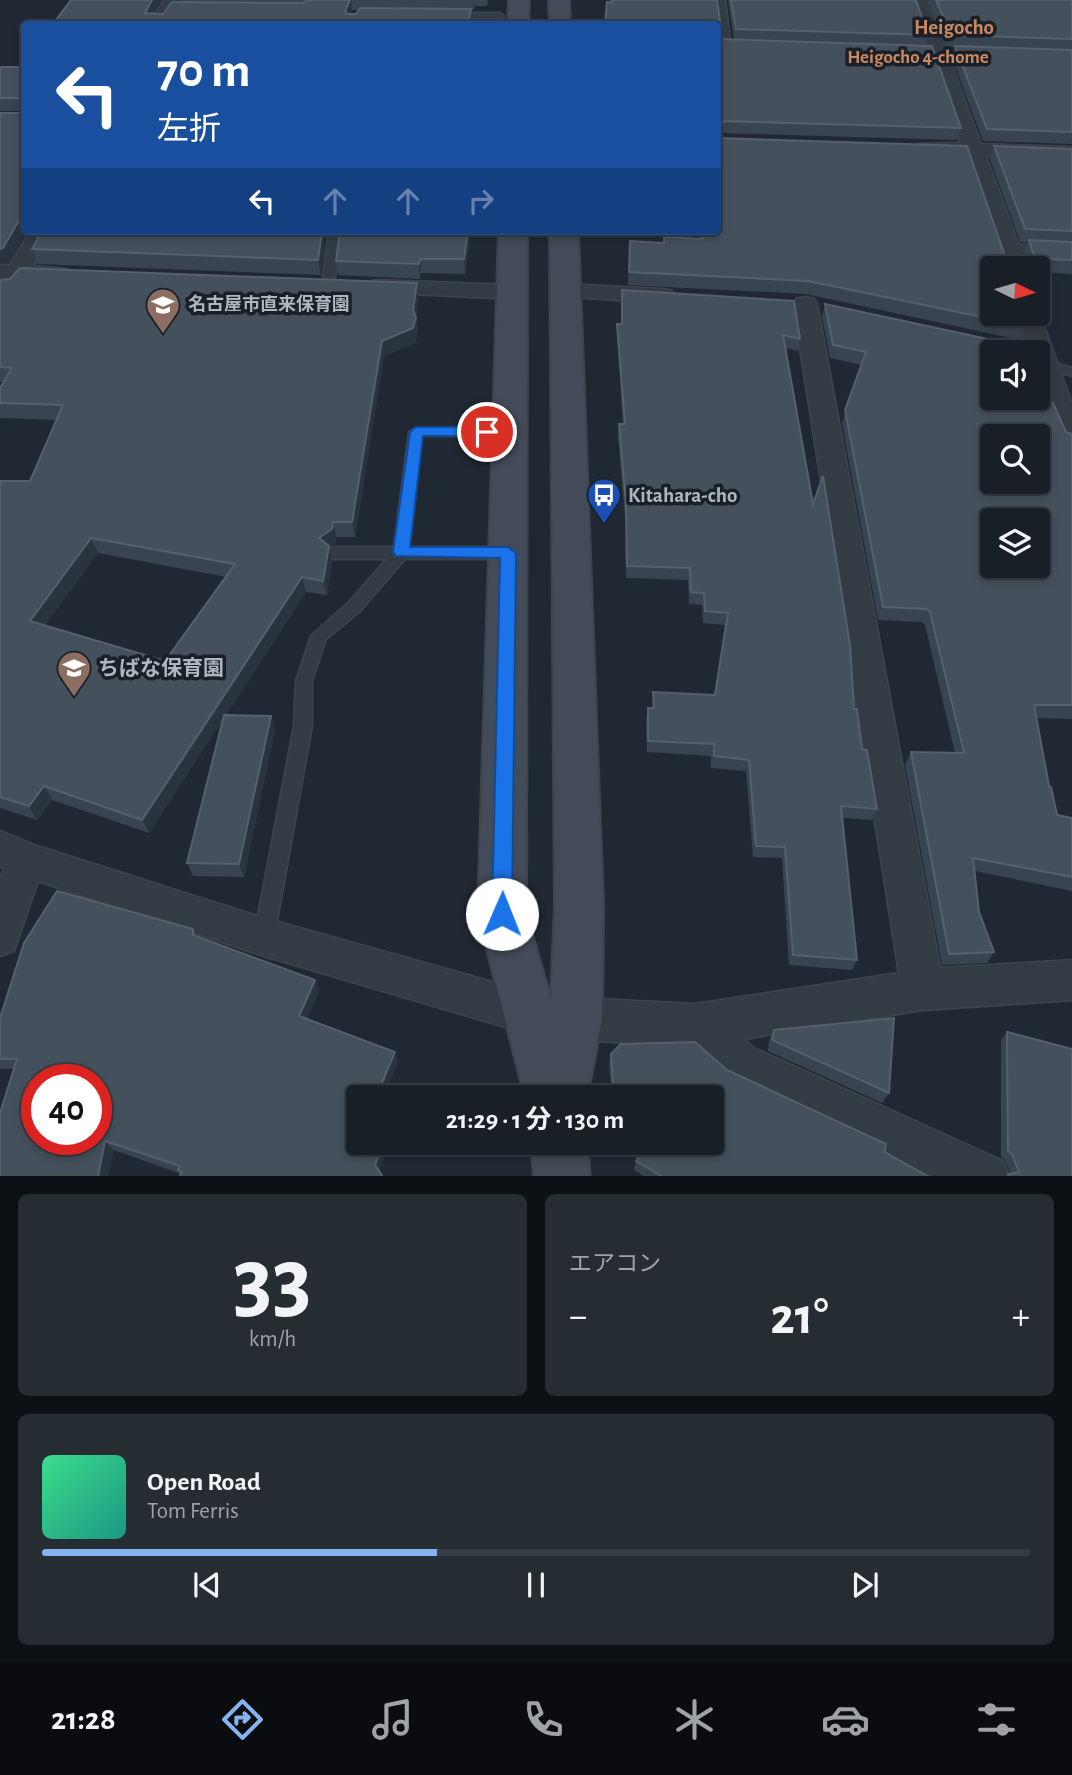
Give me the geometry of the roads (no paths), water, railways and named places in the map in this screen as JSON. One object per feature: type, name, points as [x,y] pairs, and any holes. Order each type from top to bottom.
[{"type":"street","points":[[509,20],[519,0]]},
{"type":"street","points":[[559,0],[559,21]]},
{"type":"street","points":[[920,0],[1012,256]]},
{"type":"street","points":[[906,148],[1072,153]]},
{"type":"street","points":[[0,293],[9,272],[38,235]]},
{"type":"street","points":[[513,235],[502,914],[549,1085]]},
{"type":"street","points":[[562,1085],[576,1019],[579,905],[564,235]]},
{"type":"street","points":[[9,272],[85,275]]},
{"type":"street","points":[[301,284],[513,292]]},
{"type":"street","points":[[565,291],[685,297]]},
{"type":"street","points":[[805,305],[923,990]]},
{"type":"street","points":[[1050,391],[1072,438]]},
{"type":"street","points":[[0,937],[13,854],[264,937],[529,1013],[576,1019],[695,1025],[923,990],[1072,979]]},
{"type":"street","points":[[695,1025],[739,1063],[985,1176]]},
{"type":"street","points":[[560,1155],[562,1176]]},
{"type":"lane","points":[[721,0],[728,46]]},
{"type":"lane","points":[[434,16],[509,20]]},
{"type":"lane","points":[[721,45],[741,46]]},
{"type":"lane","points":[[328,285],[334,235]]},
{"type":"lane","points":[[1009,247],[1072,250]]},
{"type":"lane","points":[[1050,362],[1072,372]]},
{"type":"lane","points":[[264,937],[303,726],[303,681],[319,636],[354,607],[401,552],[416,432],[510,432]]},
{"type":"lane","points":[[334,553],[508,553]]},
{"type":"place","name":"名古屋市直来保育園","points":[[163,335]]},
{"type":"place","name":"Kitahara-cho","points":[[604,525]]},
{"type":"place","name":"ちばな保育園","points":[[74,698]]},
{"type":"district","name":"Heigocho","points":[[954,27]]},
{"type":"district","name":"Heigocho 4-chome","points":[[918,57]]}]
